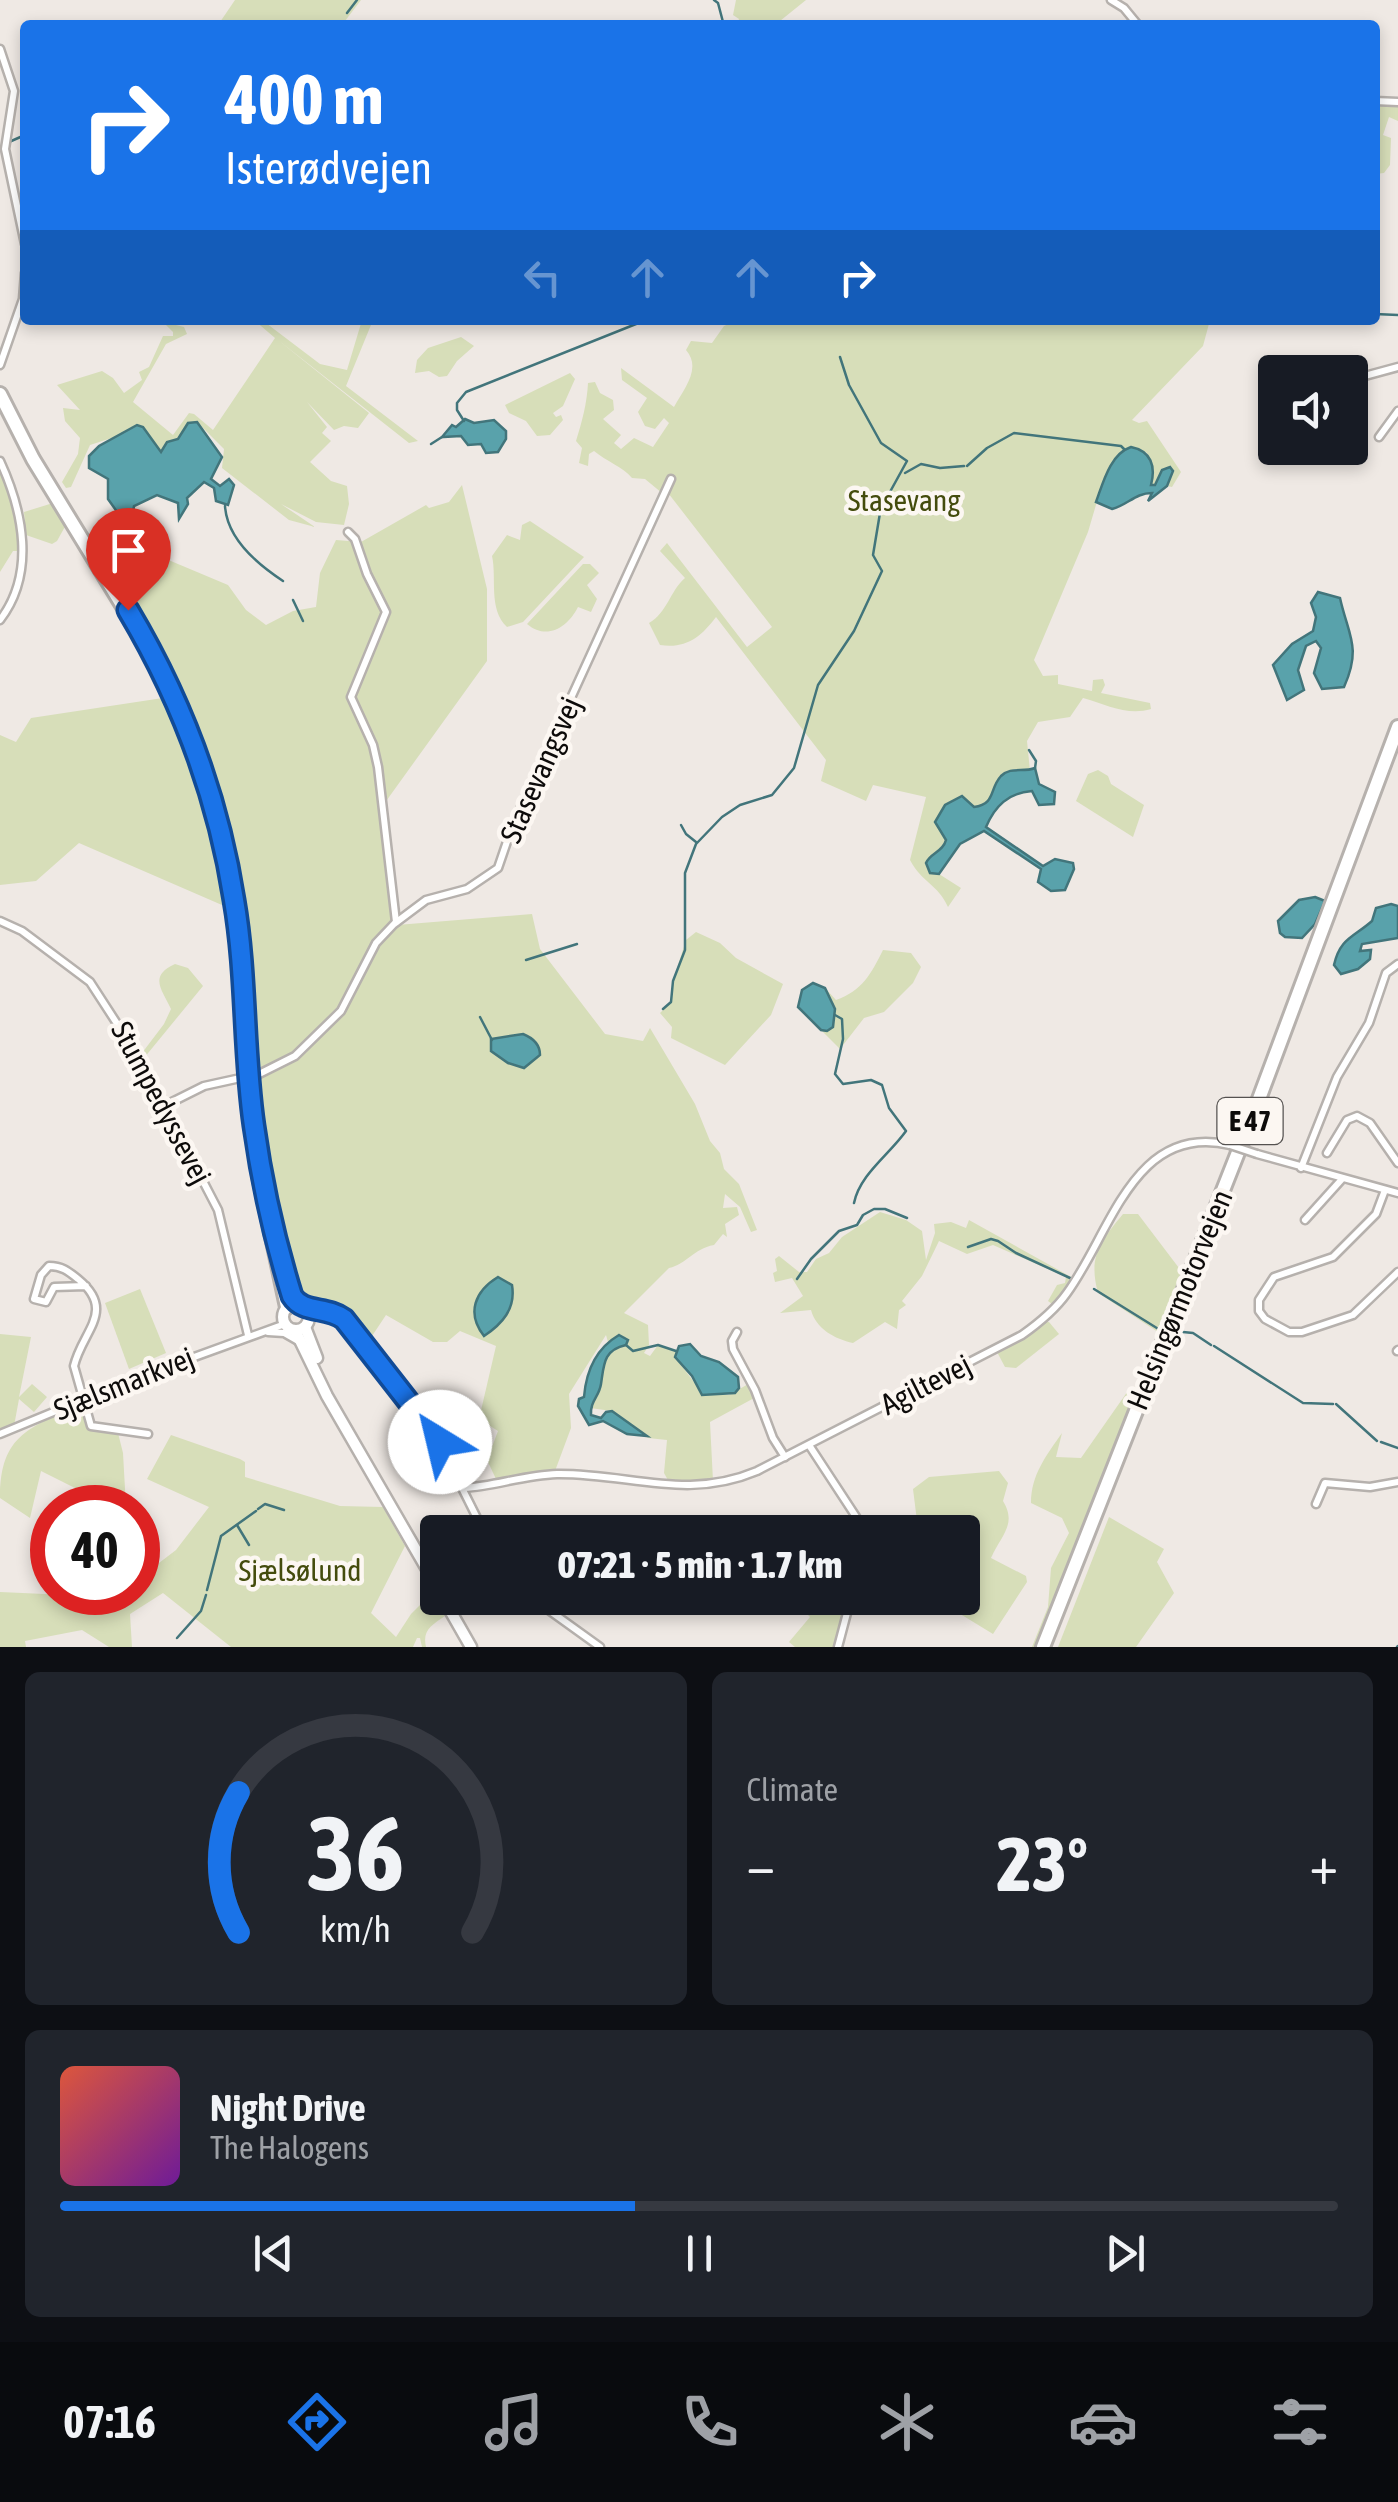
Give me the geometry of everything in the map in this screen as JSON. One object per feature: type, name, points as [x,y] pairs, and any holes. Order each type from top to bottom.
[{"type":"highway","points":[[0,394],[33,459],[157,662],[204,776],[226,854],[239,930],[254,1128],[269,1210],[296,1317]]},
{"type":"highway","name":"Helsingørmotorvejen","points":[[1042,1647],[1259,1099],[1398,726]]},
{"type":"highway","name":"Helsingørmotorvejen","points":[[1050,1647],[1268,1097],[1398,747]]},
{"type":"main road","points":[[296,1317],[319,1380],[420,1556]]},
{"type":"main road","points":[[296,1317],[332,1401]]},
{"type":"main road","points":[[453,1615],[471,1647]]},
{"type":"street","points":[[1111,0],[1134,20]]},
{"type":"street","points":[[0,49],[14,86],[5,149],[20,220]]},
{"type":"street","points":[[0,365],[20,309]]},
{"type":"street","points":[[1368,375],[1398,367]]},
{"type":"street","points":[[1379,437],[1398,411]]},
{"type":"street","points":[[0,461],[17,498],[22,542],[18,589],[0,620]]},
{"type":"street","name":"Stasevangsvej","points":[[255,1076],[295,1056],[341,1011],[376,943],[396,922],[426,900],[467,889],[498,868],[512,826],[671,479]]},
{"type":"street","points":[[348,532],[355,539],[386,612],[350,697],[373,745],[378,768],[396,922]]},
{"type":"street","name":"Stumpedyssevej","points":[[0,921],[22,931],[90,982],[166,1105],[224,1228],[250,1335]]},
{"type":"street","points":[[1301,1168],[1337,1076],[1371,1018],[1386,973],[1398,964]]},
{"type":"street","points":[[166,1105],[204,1086],[244,1078]]},
{"type":"street","points":[[1327,1153],[1347,1120],[1357,1116],[1370,1122],[1398,1163]]},
{"type":"street","name":"Agiltevej","points":[[464,1488],[554,1474],[698,1486],[740,1478],[1032,1328],[1068,1292],[1134,1181],[1149,1163],[1186,1143],[1230,1145],[1398,1194]]},
{"type":"street","points":[[1306,1220],[1342,1180]]},
{"type":"street","points":[[1385,1190],[1376,1214],[1334,1258],[1274,1278],[1259,1300],[1259,1311],[1265,1320],[1288,1332],[1302,1332],[1353,1315],[1398,1272]]},
{"type":"street","points":[[86,1286],[54,1287],[46,1302],[34,1299],[40,1275],[49,1266],[66,1269],[86,1286],[94,1295],[92,1328],[74,1362],[91,1426],[148,1434]]},
{"type":"street","points":[[296,1317],[323,1312],[339,1316],[434,1432],[476,1515]]},
{"type":"street","name":"Sjælsmarkvej","points":[[0,1434],[296,1317]]},
{"type":"street","points":[[250,1335],[278,1332],[294,1338],[319,1380]]},
{"type":"street","points":[[737,1332],[732,1340],[733,1349],[785,1456]]},
{"type":"street","points":[[809,1445],[855,1515]]},
{"type":"street","points":[[1316,1504],[1326,1482],[1358,1487],[1398,1482]]},
{"type":"street","points":[[556,1615],[600,1647]]},
{"type":"street","points":[[838,1647],[846,1615]]},
{"type":"green space","points":[[235,0],[361,0],[346,20],[221,20]]},
{"type":"green space","points":[[736,0],[806,0],[781,20],[739,20],[733,15]]},
{"type":"green space","points":[[1380,104],[1398,105],[1398,121],[1389,117],[1383,135],[1391,138],[1390,165],[1380,173]]},
{"type":"green space","points":[[166,325],[184,327],[187,334],[166,344],[133,402],[173,435],[189,413],[213,430],[275,338],[260,325],[269,325],[320,364],[347,370],[360,325],[371,325],[346,386],[418,441],[409,443],[278,340],[369,413],[358,428],[344,426],[334,430],[307,402],[327,427],[322,433],[331,441],[310,462],[331,481],[347,486],[349,504],[344,525],[316,522],[281,504],[315,527],[289,520],[222,468],[224,449],[197,422],[188,423],[178,439],[160,453],[149,434],[134,427],[130,432],[90,445],[71,487],[66,488],[62,482],[78,454],[80,438],[65,421],[63,408],[80,410],[57,385],[102,371],[124,393],[142,380],[139,372],[149,367],[163,336],[173,336]]},
{"type":"green space","name":"Stasevang","points":[[1209,325],[1203,346],[1132,420],[1147,421],[1181,472],[1172,487],[1167,486],[1173,471],[1162,470],[1155,486],[1150,484],[1153,468],[1146,452],[1103,481],[1088,532],[1034,660],[1043,676],[1058,675],[1058,684],[1092,691],[1093,680],[1103,679],[1101,693],[1150,703],[1151,709],[1126,710],[1083,698],[1070,717],[1038,722],[1027,741],[1030,771],[1014,769],[996,784],[981,805],[974,807],[964,797],[938,827],[945,834],[945,845],[926,863],[930,873],[939,874],[961,888],[948,907],[910,860],[926,797],[873,785],[866,801],[821,781],[826,760],[716,617],[692,640],[660,645],[649,623],[685,578],[660,551],[667,543],[747,647],[772,627],[665,489],[662,493],[645,479],[632,478],[594,451],[589,454],[588,466],[579,463],[582,448],[576,441],[588,383],[595,382],[600,393],[613,400],[614,410],[603,419],[621,435],[614,443],[621,449],[634,438],[653,447],[669,423],[664,418],[655,429],[645,426],[638,412],[647,398],[622,380],[621,368],[674,407],[692,371],[686,350],[691,341],[712,343],[724,326]]},
{"type":"green space","points":[[461,337],[474,346],[447,376],[439,377],[429,371],[415,373],[417,360],[428,348]]},
{"type":"green space","points":[[570,373],[575,379],[563,406],[553,413],[563,420],[550,435],[537,436],[526,421],[509,413],[505,405]]},
{"type":"green space","points":[[0,467],[15,508],[19,540],[18,551],[13,551],[0,572]]},
{"type":"green space","points":[[462,485],[487,589],[487,661],[384,804],[397,925],[532,914],[540,949],[605,1034],[643,1041],[650,1028],[695,1104],[724,1169],[739,1184],[757,1230],[751,1232],[740,1207],[725,1194],[723,1208],[737,1207],[739,1215],[725,1224],[727,1237],[723,1234],[714,1245],[669,1268],[624,1313],[648,1325],[649,1345],[644,1353],[650,1356],[658,1345],[676,1351],[702,1394],[729,1395],[750,1383],[756,1397],[710,1422],[713,1481],[669,1482],[664,1473],[667,1440],[648,1438],[612,1411],[590,1408],[600,1388],[606,1359],[619,1346],[608,1342],[606,1335],[569,1394],[571,1428],[555,1471],[496,1479],[487,1460],[498,1431],[479,1419],[496,1346],[460,1331],[447,1342],[433,1342],[386,1315],[368,1342],[352,1320],[336,1307],[296,1297],[268,1173],[245,915],[79,843],[36,881],[0,885],[0,735],[16,742],[31,718],[176,696],[146,634],[86,534],[128,543],[228,585],[246,610],[266,625],[293,611],[316,607],[320,573],[336,540],[361,542],[426,505],[429,508],[449,502]]},
{"type":"green space","points":[[53,503],[67,523],[57,541],[52,544],[26,535],[24,512]]},
{"type":"green space","points":[[530,521],[584,557],[523,622],[507,627],[495,602],[492,556],[507,535],[520,540],[522,525]]},
{"type":"green space","points":[[583,564],[590,564],[599,573],[587,585],[597,599],[591,612],[578,607],[563,626],[549,631],[527,624]]},
{"type":"green space","points":[[1098,770],[1108,776],[1111,784],[1144,805],[1133,837],[1076,801],[1088,774]]},
{"type":"green space","points":[[696,932],[783,984],[771,1015],[725,1065],[671,1038],[672,1027],[660,1013],[671,1002],[686,940]]},
{"type":"green space","points":[[883,950],[911,953],[921,967],[913,983],[884,1012],[864,1018],[840,1049],[821,1030],[827,1031],[833,1002],[825,988],[836,1000],[853,992],[870,974]]},
{"type":"green space","points":[[175,964],[188,968],[203,986],[144,1058],[142,1053],[171,1009],[160,978]]},
{"type":"green space","points":[[880,1212],[906,1220],[922,1231],[926,1260],[934,1224],[951,1222],[966,1228],[969,1220],[1073,1278],[1052,1304],[1048,1301],[1066,1277],[993,1245],[967,1254],[939,1241],[922,1276],[902,1301],[906,1305],[899,1310],[897,1329],[885,1322],[853,1343],[827,1332],[811,1310],[780,1313],[803,1296],[792,1278],[775,1282],[775,1259],[779,1256],[799,1272],[807,1272],[842,1237]]},
{"type":"green space","points":[[1123,1214],[1138,1214],[1182,1272],[1158,1332],[1098,1293],[1095,1259]]},
{"type":"green space","points":[[140,1289],[166,1353],[129,1369],[105,1303]]},
{"type":"green space","points":[[1045,1322],[1059,1334],[1016,1368],[1005,1367],[997,1352]]},
{"type":"green space","points":[[0,1334],[31,1337],[19,1397],[32,1384],[47,1397],[34,1412],[19,1399],[14,1426],[0,1430]]},
{"type":"green space","points":[[1138,1386],[1134,1407],[1039,1647],[1032,1647],[1048,1607],[1051,1568],[1069,1533],[1062,1518],[1031,1503],[1037,1475],[1062,1433],[1056,1457],[1081,1458],[1130,1388]]},
{"type":"green space","points":[[82,1403],[91,1430],[118,1433],[125,1485],[69,1485],[41,1471],[38,1485],[30,1485],[30,1518],[0,1498],[1,1476],[12,1446],[48,1419]]},
{"type":"green space","name":"Sjælsølund","points":[[171,1435],[240,1459],[245,1462],[245,1477],[340,1506],[383,1507],[405,1546],[371,1613],[396,1637],[420,1605],[420,1615],[445,1616],[427,1632],[426,1647],[417,1638],[413,1647],[231,1647],[163,1593],[160,1595],[160,1562],[176,1550],[209,1507],[147,1479]]},
{"type":"green space","points":[[999,1471],[1008,1483],[1003,1501],[1008,1523],[991,1558],[1026,1576],[1027,1582],[993,1634],[962,1615],[980,1615],[980,1515],[916,1515],[913,1489],[929,1477]]},
{"type":"green space","points":[[1109,1517],[1164,1549],[1157,1562],[1174,1593],[1136,1647],[1058,1647]]},
{"type":"green space","name":"Sjælsølund","points":[[0,1592],[30,1593],[30,1615],[130,1615],[132,1647],[109,1647],[82,1630],[25,1641],[26,1647],[0,1647]]},
{"type":"green space","points":[[845,1615],[837,1647],[795,1647],[789,1642],[810,1617]]},
{"type":"water","points":[[465,419],[474,423],[494,420],[506,431],[498,452],[486,453],[481,444],[468,445],[461,436],[442,437],[452,425],[456,427]]},
{"type":"water","points":[[197,422],[222,457],[211,479],[220,486],[229,479],[234,485],[228,505],[216,501],[214,488],[204,482],[187,498],[188,504],[179,519],[178,503],[157,495],[134,506],[132,519],[125,523],[108,499],[108,479],[89,468],[89,456],[137,425],[143,427],[161,452],[167,442],[178,439],[188,423]]},
{"type":"water","points":[[1131,447],[1150,460],[1151,485],[1155,485],[1162,470],[1170,467],[1173,471],[1167,486],[1148,501],[1152,493],[1112,509],[1096,502],[1113,462]]},
{"type":"water","points":[[1318,592],[1340,598],[1352,641],[1349,673],[1344,687],[1322,689],[1314,673],[1321,648],[1316,641],[1306,646],[1298,670],[1304,690],[1287,700],[1273,665],[1292,644],[1313,631],[1316,617],[1311,603]]},
{"type":"water","points":[[1035,768],[1039,784],[1055,792],[1054,804],[1039,805],[1032,791],[1016,795],[998,807],[986,827],[1043,866],[1055,859],[1073,863],[1065,890],[1051,891],[1038,882],[1041,869],[984,831],[960,844],[939,874],[930,873],[926,863],[946,840],[935,822],[945,805],[962,796],[974,807],[986,803],[1005,773]]},
{"type":"water","points":[[1315,897],[1325,901],[1315,924],[1302,938],[1280,933],[1278,921],[1299,900]]},
{"type":"water","points":[[1398,906],[1398,938],[1362,944],[1360,951],[1371,950],[1370,959],[1358,969],[1341,974],[1334,965],[1340,949],[1372,921],[1376,908]]},
{"type":"water","points":[[813,983],[825,988],[835,1009],[833,1027],[827,1031],[821,1030],[798,1007],[802,990]]},
{"type":"water","points":[[523,1034],[535,1042],[540,1055],[524,1068],[491,1051],[491,1039]]},
{"type":"water","points":[[498,1277],[512,1285],[512,1301],[502,1321],[484,1336],[474,1311],[479,1296]]},
{"type":"water","points":[[619,1335],[628,1340],[606,1359],[591,1415],[601,1418],[612,1411],[647,1436],[627,1434],[603,1421],[589,1425],[578,1406],[593,1362]]},
{"type":"water","points":[[690,1344],[701,1356],[719,1362],[738,1377],[739,1388],[735,1393],[702,1395],[675,1357],[679,1346]]},
{"type":"waterway","points":[[347,13],[357,0]]},
{"type":"waterway","points":[[714,0],[722,20]]},
{"type":"waterway","points":[[9,142],[20,137]]},
{"type":"waterway","points":[[1380,314],[1398,315]]},
{"type":"waterway","points":[[464,421],[457,403],[466,392],[634,325]]},
{"type":"waterway","points":[[840,357],[849,385],[881,443],[907,461],[880,510]]},
{"type":"waterway","points":[[967,466],[987,448],[1014,433],[1124,449]]},
{"type":"waterway","points":[[431,444],[442,437]]},
{"type":"waterway","points":[[905,473],[921,464],[940,468],[964,466]]},
{"type":"waterway","points":[[225,506],[237,539],[263,567],[283,581]]},
{"type":"waterway","points":[[663,1009],[671,1002],[673,981],[685,950],[685,873],[696,844],[740,805],[772,795],[794,768],[818,685],[854,631],[882,571],[873,555],[880,513]]},
{"type":"waterway","points":[[293,600],[303,621]]},
{"type":"waterway","points":[[1029,750],[1036,761],[1035,768]]},
{"type":"waterway","points":[[681,825],[696,842]]},
{"type":"waterway","points":[[526,960],[577,944]]},
{"type":"waterway","points":[[835,1015],[842,1019],[843,1039],[835,1074],[843,1084],[871,1080],[882,1085],[889,1108],[906,1131],[869,1174],[854,1203]]},
{"type":"waterway","points":[[480,1017],[492,1040]]},
{"type":"waterway","points":[[797,1279],[839,1231],[857,1225],[863,1215],[885,1209],[907,1218]]},
{"type":"waterway","points":[[968,1247],[991,1239],[998,1241],[1070,1278]]},
{"type":"waterway","points":[[1094,1289],[1160,1330]]},
{"type":"waterway","points":[[1183,1332],[1193,1333],[1211,1345]]},
{"type":"waterway","points":[[626,1345],[633,1351],[658,1345],[676,1351]]},
{"type":"waterway","points":[[1214,1346],[1303,1403],[1333,1404]]},
{"type":"waterway","points":[[1336,1404],[1377,1441]]},
{"type":"waterway","points":[[1381,1442],[1398,1448]]},
{"type":"waterway","points":[[258,1509],[265,1504],[284,1510]]},
{"type":"waterway","points":[[207,1590],[221,1536],[256,1511]]},
{"type":"waterway","points":[[237,1525],[249,1545]]},
{"type":"waterway","points":[[177,1638],[201,1611],[206,1595]]},
{"type":"route","points":[[128,610],[183,720],[226,854],[241,950],[254,1128],[269,1210],[292,1296],[296,1304],[307,1309],[330,1310],[344,1319],[440,1442]]}]
